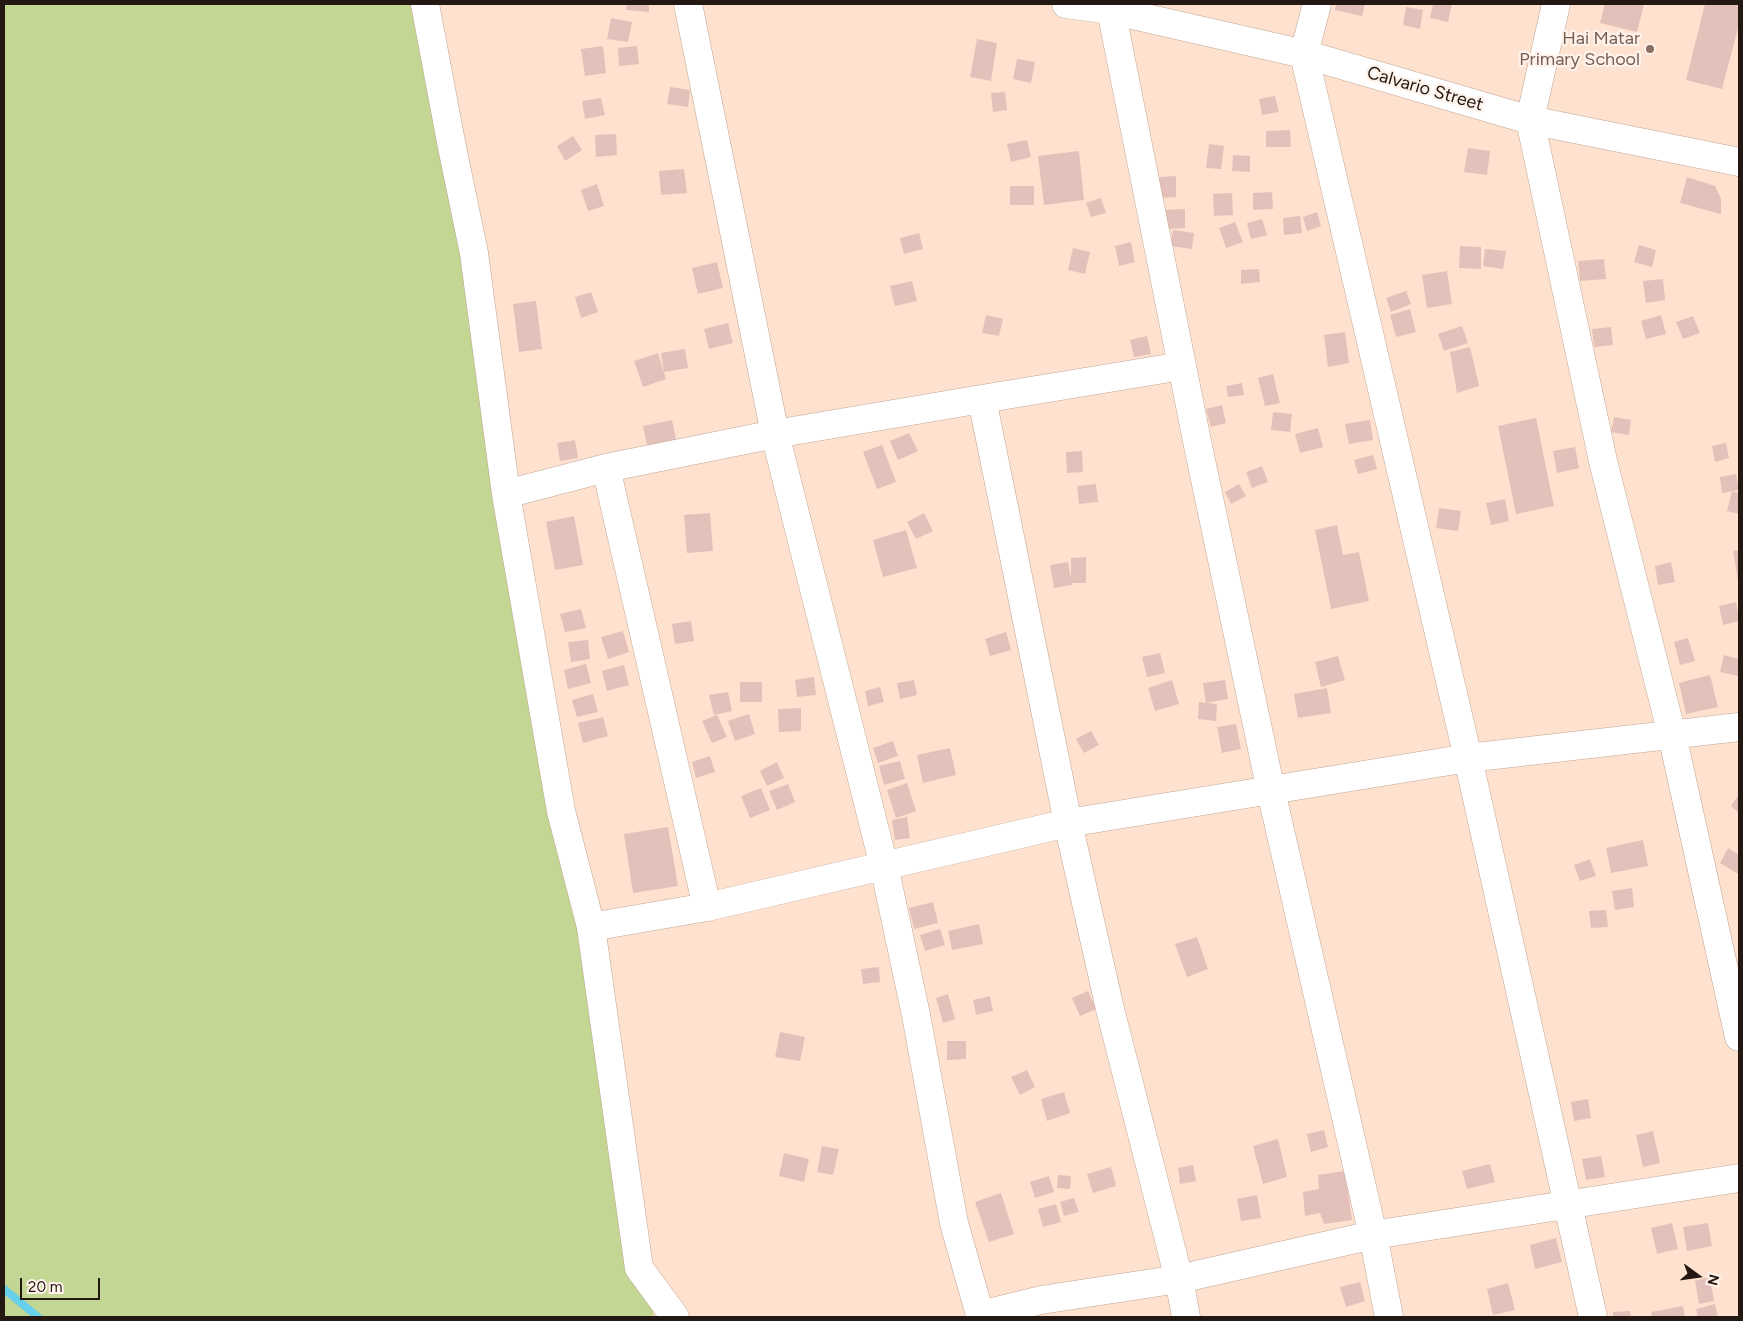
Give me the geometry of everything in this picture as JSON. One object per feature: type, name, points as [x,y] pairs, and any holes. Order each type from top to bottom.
[{"type":"street","points":[[425,4],[474,253],[506,494],[561,811],[591,927],[639,1268],[675,1317]]},
{"type":"street","points":[[688,4],[775,434],[884,866],[916,1015],[954,1223],[980,1316],[1041,1300],[1179,1279],[1373,1235],[1569,1206],[1739,1178]]},
{"type":"street","name":"Calvario Street","points":[[1066,4],[1112,7],[1304,54],[1530,120],[1739,162]]},
{"type":"street","points":[[1317,4],[1304,54],[1468,758],[1593,1317]]},
{"type":"street","points":[[1556,4],[1530,120],[1603,462],[1672,735],[1739,1037]]},
{"type":"street","points":[[1112,7],[1182,366],[1270,791],[1373,1235],[1389,1317]]},
{"type":"street","points":[[506,494],[606,468],[775,434],[1182,366]]},
{"type":"street","points":[[982,399],[1068,823],[1110,1009],[1179,1279],[1186,1317]]},
{"type":"street","points":[[606,468],[707,908]]},
{"type":"street","points":[[591,927],[707,908],[1068,823],[1468,758],[1739,727]]},
{"type":"green space","points":[[4,4],[425,4],[654,1317],[4,1317]]},
{"type":"building","points":[[627,4],[649,4],[649,12],[626,10]]},
{"type":"building","points":[[1336,4],[1365,4],[1362,16],[1335,10]]},
{"type":"building","points":[[1433,4],[1452,4],[1448,22],[1430,18]]},
{"type":"building","points":[[1605,4],[1644,4],[1637,32],[1600,23]]},
{"type":"building","points":[[1705,4],[1739,4],[1739,24],[1722,89],[1686,80]]},
{"type":"building","points":[[1406,7],[1423,10],[1420,29],[1403,25]]},
{"type":"building","points":[[611,18],[632,22],[628,42],[607,39]]},
{"type":"building","points":[[977,39],[997,43],[991,81],[970,77]]},
{"type":"building","points":[[603,46],[606,73],[585,76],[581,49]]},
{"type":"building","points":[[637,46],[639,64],[619,66],[618,48]]},
{"type":"building","points":[[1017,59],[1035,62],[1031,83],[1013,79]]},
{"type":"building","points":[[670,87],[690,90],[688,107],[667,104]]},
{"type":"building","points":[[1005,92],[1007,110],[993,112],[991,93]]},
{"type":"building","points":[[1275,96],[1279,112],[1262,115],[1259,99]]},
{"type":"building","points":[[601,98],[605,115],[585,119],[582,101]]},
{"type":"building","points":[[1290,130],[1291,147],[1266,147],[1266,131]]},
{"type":"building","points":[[616,134],[617,155],[596,157],[595,135]]},
{"type":"building","points":[[573,136],[582,150],[565,161],[557,146]]},
{"type":"building","points":[[1027,140],[1031,157],[1011,162],[1007,144]]},
{"type":"building","points":[[1209,144],[1224,146],[1221,169],[1206,168]]},
{"type":"building","points":[[1468,148],[1490,151],[1487,175],[1464,172]]},
{"type":"building","points":[[1079,151],[1084,200],[1044,205],[1038,156]]},
{"type":"building","points":[[1233,155],[1250,156],[1250,172],[1232,171]]},
{"type":"building","points":[[684,169],[687,193],[661,195],[659,171]]},
{"type":"building","points":[[1176,176],[1176,197],[1159,198],[1159,177]]},
{"type":"building","points":[[1687,177],[1715,186],[1721,199],[1721,214],[1680,203]]},
{"type":"building","points":[[597,184],[604,206],[588,211],[581,190]]},
{"type":"building","points":[[1010,186],[1034,186],[1034,205],[1010,205]]},
{"type":"building","points":[[1272,192],[1273,209],[1253,210],[1253,193]]},
{"type":"building","points":[[1232,193],[1233,215],[1214,216],[1213,194]]},
{"type":"building","points":[[1101,198],[1106,213],[1091,217],[1086,203]]},
{"type":"building","points":[[1185,209],[1185,228],[1167,229],[1166,210]]},
{"type":"building","points":[[1317,212],[1321,226],[1307,231],[1303,217]]},
{"type":"building","points":[[1300,216],[1302,233],[1284,235],[1283,218]]},
{"type":"building","points":[[1262,219],[1267,235],[1251,239],[1247,223]]},
{"type":"building","points":[[1235,222],[1243,242],[1226,248],[1219,228]]},
{"type":"building","points":[[1173,230],[1194,233],[1192,249],[1170,246]]},
{"type":"building","points":[[919,233],[923,249],[904,254],[900,238]]},
{"type":"building","points":[[1131,242],[1135,262],[1119,266],[1115,246]]},
{"type":"building","points":[[1639,245],[1656,250],[1652,267],[1634,262]]},
{"type":"building","points":[[1460,246],[1481,247],[1481,269],[1459,268]]},
{"type":"building","points":[[1073,248],[1090,252],[1085,274],[1068,270]]},
{"type":"building","points":[[1485,249],[1506,251],[1503,269],[1483,266]]},
{"type":"building","points":[[1604,259],[1606,279],[1580,281],[1578,261]]},
{"type":"building","points":[[717,262],[723,288],[698,294],[692,268]]},
{"type":"building","points":[[1259,269],[1260,282],[1241,284],[1241,270]]},
{"type":"building","points":[[1447,271],[1452,304],[1427,308],[1422,275]]},
{"type":"building","points":[[1663,279],[1665,300],[1646,303],[1643,281]]},
{"type":"building","points":[[912,281],[917,301],[895,306],[890,286]]},
{"type":"building","points":[[1406,291],[1411,304],[1391,312],[1386,298]]},
{"type":"building","points":[[591,292],[598,312],[581,318],[575,297]]},
{"type":"building","points":[[536,301],[542,349],[519,352],[513,304]]},
{"type":"building","points":[[1410,309],[1416,332],[1396,337],[1390,315]]},
{"type":"building","points":[[986,315],[1003,319],[999,336],[982,333]]},
{"type":"building","points":[[1661,315],[1666,334],[1646,339],[1641,321]]},
{"type":"building","points":[[1693,316],[1700,333],[1683,339],[1676,322]]},
{"type":"building","points":[[728,323],[733,343],[709,349],[704,329]]},
{"type":"building","points":[[1462,326],[1468,343],[1444,351],[1438,334]]},
{"type":"building","points":[[1611,327],[1613,345],[1594,347],[1592,329]]},
{"type":"building","points":[[1345,332],[1349,363],[1328,367],[1324,335]]},
{"type":"building","points":[[1147,336],[1151,354],[1134,357],[1130,340]]},
{"type":"building","points":[[1470,347],[1479,386],[1457,393],[1450,352]]},
{"type":"building","points":[[685,349],[688,368],[664,372],[661,353]]},
{"type":"building","points":[[658,353],[666,379],[643,387],[634,361]]},
{"type":"building","points":[[1273,374],[1280,403],[1265,406],[1258,378]]},
{"type":"building","points":[[1242,383],[1244,395],[1228,397],[1226,386]]},
{"type":"building","points":[[1222,405],[1226,423],[1211,427],[1206,409]]},
{"type":"building","points":[[1273,412],[1292,414],[1290,432],[1271,430]]},
{"type":"building","points":[[1614,417],[1631,420],[1629,435],[1611,432]]},
{"type":"building","points":[[1536,418],[1554,506],[1516,514],[1498,426]]},
{"type":"building","points":[[672,420],[677,444],[648,450],[643,426]]},
{"type":"building","points":[[1370,420],[1373,440],[1349,444],[1345,424]]},
{"type":"building","points":[[1318,428],[1323,447],[1300,453],[1295,434]]},
{"type":"building","points":[[909,433],[918,451],[898,460],[890,441]]},
{"type":"building","points":[[575,440],[578,458],[560,461],[557,443]]},
{"type":"building","points":[[1726,443],[1729,458],[1715,462],[1712,446]]},
{"type":"building","points":[[882,445],[896,482],[877,489],[863,452]]},
{"type":"building","points":[[1575,447],[1579,468],[1557,473],[1553,451]]},
{"type":"building","points":[[1082,451],[1083,472],[1067,473],[1066,452]]},
{"type":"building","points":[[1373,455],[1377,469],[1358,474],[1354,460]]},
{"type":"building","points":[[1262,466],[1268,482],[1252,488],[1246,472]]},
{"type":"building","points":[[1736,474],[1739,490],[1722,493],[1720,477]]},
{"type":"building","points":[[1096,484],[1098,502],[1079,504],[1077,486]]},
{"type":"building","points":[[1239,484],[1246,496],[1231,504],[1225,492]]},
{"type":"building","points":[[1732,491],[1739,493],[1739,514],[1727,511]]},
{"type":"building","points":[[1505,499],[1509,521],[1491,525],[1486,503]]},
{"type":"building","points":[[1439,508],[1461,511],[1458,531],[1436,528]]},
{"type":"building","points":[[710,513],[713,551],[687,553],[684,515]]},
{"type":"building","points":[[924,513],[933,531],[916,539],[907,522]]},
{"type":"building","points":[[574,516],[583,565],[555,570],[546,522]]},
{"type":"building","points":[[1337,525],[1343,555],[1359,552],[1369,601],[1331,609],[1315,530]]},
{"type":"building","points":[[906,530],[917,568],[883,577],[873,540]]},
{"type":"building","points":[[1739,550],[1739,580],[1738,580],[1733,551]]},
{"type":"building","points":[[1086,557],[1086,583],[1072,583],[1072,585],[1054,588],[1050,565],[1068,562],[1071,579],[1071,558]]},
{"type":"building","points":[[1671,562],[1675,582],[1658,585],[1655,566]]},
{"type":"building","points":[[1736,602],[1739,621],[1723,625],[1719,606]]},
{"type":"building","points":[[581,609],[586,628],[565,632],[560,614]]},
{"type":"building","points":[[691,621],[694,641],[675,644],[672,624]]},
{"type":"building","points":[[623,631],[629,652],[608,659],[601,637]]},
{"type":"building","points":[[1006,632],[1011,650],[990,656],[985,639]]},
{"type":"building","points":[[1688,638],[1695,661],[1680,665],[1674,642]]},
{"type":"building","points":[[588,640],[590,659],[571,662],[568,642]]},
{"type":"building","points":[[1160,653],[1165,673],[1147,677],[1142,657]]},
{"type":"building","points":[[1724,655],[1739,659],[1739,676],[1720,672]]},
{"type":"building","points":[[1338,656],[1345,680],[1321,687],[1315,662]]},
{"type":"building","points":[[586,664],[591,683],[568,689],[564,670]]},
{"type":"building","points":[[624,665],[629,685],[607,691],[602,671]]},
{"type":"building","points":[[1710,675],[1718,707],[1686,714],[1679,683]]},
{"type":"building","points":[[814,677],[816,695],[797,697],[795,680]]},
{"type":"building","points":[[914,680],[917,695],[900,699],[897,683]]},
{"type":"building","points":[[1172,680],[1179,704],[1155,711],[1148,688]]},
{"type":"building","points":[[1225,680],[1228,699],[1206,703],[1203,683]]},
{"type":"building","points":[[740,682],[762,682],[762,702],[740,702]]},
{"type":"building","points":[[880,687],[884,702],[868,706],[865,691]]},
{"type":"building","points":[[1327,688],[1331,713],[1298,718],[1294,694]]},
{"type":"building","points":[[728,692],[732,711],[714,715],[709,695]]},
{"type":"building","points":[[593,694],[598,712],[577,717],[572,700]]},
{"type":"building","points":[[1199,702],[1217,704],[1216,721],[1198,719]]},
{"type":"building","points":[[801,708],[801,731],[779,732],[778,709]]},
{"type":"building","points":[[749,714],[755,734],[735,741],[728,721]]},
{"type":"building","points":[[717,715],[727,737],[712,743],[702,721]]},
{"type":"building","points":[[603,717],[608,736],[583,743],[578,723]]},
{"type":"building","points":[[1236,724],[1241,749],[1222,753],[1217,727]]},
{"type":"building","points":[[1091,731],[1099,745],[1084,753],[1076,739]]},
{"type":"building","points":[[893,741],[898,756],[878,763],[873,748]]},
{"type":"building","points":[[950,748],[956,775],[923,783],[917,755]]},
{"type":"building","points":[[710,756],[715,772],[696,778],[692,762]]},
{"type":"building","points":[[900,761],[905,779],[884,785],[879,766]]},
{"type":"building","points":[[777,762],[784,778],[767,786],[760,771]]},
{"type":"building","points":[[907,783],[916,811],[896,818],[887,790]]},
{"type":"building","points":[[788,784],[795,802],[777,810],[769,791]]},
{"type":"building","points":[[761,788],[770,810],[750,818],[741,796]]},
{"type":"building","points":[[1739,794],[1739,813],[1731,806]]},
{"type":"building","points":[[907,817],[910,838],[895,840],[892,820]]},
{"type":"building","points":[[668,827],[678,886],[633,893],[624,834]]},
{"type":"building","points":[[1643,840],[1648,866],[1611,873],[1606,848]]},
{"type":"building","points":[[1728,848],[1739,855],[1738,874],[1720,863]]},
{"type":"building","points":[[1590,859],[1596,876],[1580,881],[1574,865]]},
{"type":"building","points":[[1632,888],[1634,907],[1615,910],[1612,891]]},
{"type":"building","points":[[933,902],[938,923],[914,929],[909,908]]},
{"type":"building","points":[[1606,910],[1608,927],[1591,928],[1589,911]]},
{"type":"building","points":[[979,924],[983,944],[952,950],[948,931]]},
{"type":"building","points":[[940,929],[945,945],[925,951],[920,935]]},
{"type":"building","points":[[1197,937],[1208,969],[1187,977],[1175,944]]},
{"type":"building","points":[[879,967],[880,982],[863,984],[861,969]]},
{"type":"building","points":[[1088,991],[1096,1009],[1080,1016],[1072,998]]},
{"type":"building","points":[[948,994],[955,1019],[943,1023],[936,998]]},
{"type":"building","points":[[990,996],[993,1011],[976,1015],[973,1000]]},
{"type":"building","points":[[780,1032],[805,1037],[800,1061],[775,1057]]},
{"type":"building","points":[[947,1041],[966,1041],[966,1059],[947,1060]]},
{"type":"building","points":[[1027,1070],[1035,1087],[1020,1095],[1011,1077]]},
{"type":"building","points":[[1064,1092],[1070,1113],[1047,1121],[1041,1099]]},
{"type":"building","points":[[1588,1099],[1591,1118],[1574,1121],[1571,1102]]},
{"type":"building","points":[[1324,1130],[1328,1147],[1311,1152],[1307,1134]]},
{"type":"building","points":[[1653,1131],[1660,1163],[1643,1167],[1636,1135]]},
{"type":"building","points":[[1278,1139],[1287,1177],[1263,1184],[1253,1146]]},
{"type":"building","points":[[822,1146],[839,1149],[833,1175],[817,1172]]},
{"type":"building","points":[[784,1153],[809,1159],[804,1182],[779,1176]]},
{"type":"building","points":[[1601,1156],[1605,1177],[1586,1180],[1582,1159]]},
{"type":"building","points":[[1490,1164],[1495,1182],[1467,1189],[1462,1171]]},
{"type":"building","points":[[1193,1165],[1196,1181],[1180,1184],[1178,1168]]},
{"type":"building","points":[[1111,1167],[1116,1186],[1093,1193],[1087,1174]]},
{"type":"building","points":[[1345,1171],[1352,1220],[1324,1224],[1320,1213],[1305,1216],[1303,1192],[1319,1189],[1318,1175]]},
{"type":"building","points":[[1058,1175],[1071,1176],[1070,1189],[1057,1188]]},
{"type":"building","points":[[1049,1176],[1054,1192],[1035,1198],[1030,1182]]},
{"type":"building","points":[[1001,1193],[1014,1234],[989,1242],[975,1202]]},
{"type":"building","points":[[1257,1195],[1261,1218],[1241,1221],[1237,1199]]},
{"type":"building","points":[[1074,1198],[1079,1212],[1064,1216],[1060,1202]]},
{"type":"building","points":[[1056,1204],[1061,1222],[1043,1227],[1038,1209]]},
{"type":"building","points":[[1672,1223],[1678,1249],[1657,1254],[1651,1228]]},
{"type":"building","points":[[1708,1223],[1712,1246],[1687,1251],[1683,1227]]},
{"type":"building","points":[[1556,1238],[1562,1262],[1535,1269],[1530,1245]]},
{"type":"building","points":[[1710,1277],[1714,1301],[1699,1304],[1695,1281]]},
{"type":"building","points":[[1360,1282],[1365,1301],[1346,1307],[1340,1287]]},
{"type":"building","points":[[1508,1283],[1515,1310],[1493,1315],[1487,1289]]},
{"type":"building","points":[[1715,1304],[1718,1317],[1698,1317],[1696,1309]]},
{"type":"building","points":[[1683,1306],[1685,1317],[1652,1317],[1651,1312]]},
{"type":"building","points":[[1630,1311],[1631,1317],[1613,1317],[1613,1312]]},
{"type":"waterway","points":[[4,1289],[38,1317]]},
{"type":"place","name":"Hai Matar Primary School","points":[[1650,49]]}]
